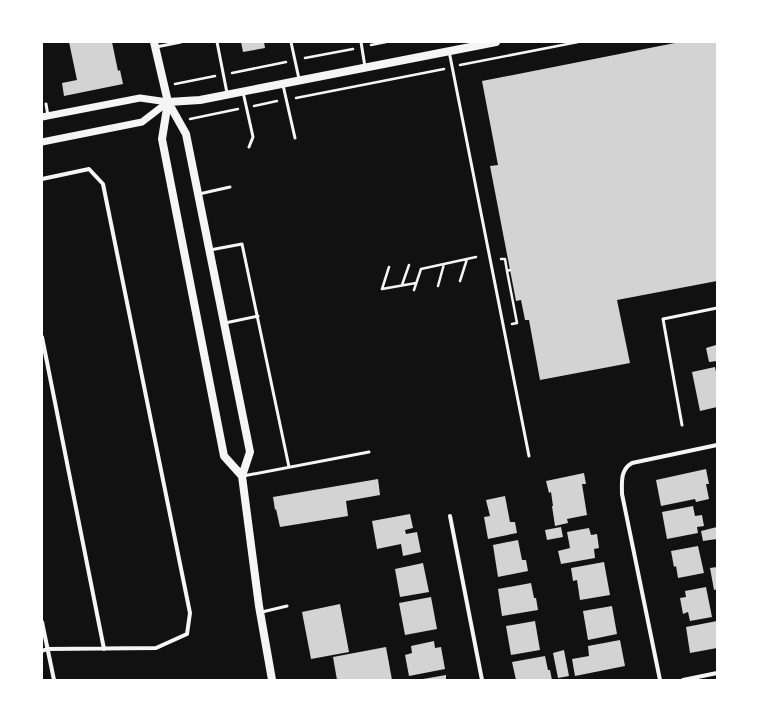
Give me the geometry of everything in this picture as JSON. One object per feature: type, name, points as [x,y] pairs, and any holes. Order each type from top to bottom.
[{"type":"main road","points":[[168,102],[200,100],[449,51],[466,45],[496,42]]},
{"type":"main road","points":[[155,45],[168,102],[186,134],[208,250],[250,452],[242,476],[272,680]]},
{"type":"main road","points":[[168,102],[162,139],[224,456],[242,476]]},
{"type":"street","points":[[45,117],[140,98],[168,102]]},
{"type":"street","points":[[42,142],[142,122],[168,102]]},
{"type":"street","points":[[42,179],[89,169],[103,184],[190,613],[187,634],[156,648],[104,648],[42,651]]},
{"type":"street","points":[[42,338],[104,648]]},
{"type":"street","points":[[660,680],[622,494],[621,478],[625,469],[632,463],[717,445]]},
{"type":"street","points":[[450,516],[482,680]]},
{"type":"street","points":[[42,622],[54,680]]},
{"type":"street","points":[[683,680],[717,673]]},
{"type":"lane","points":[[155,45],[181,42]]},
{"type":"lane","points":[[217,42],[227,95]]},
{"type":"lane","points":[[291,42],[299,81]]},
{"type":"lane","points":[[361,42],[366,68]]},
{"type":"lane","points":[[449,51],[529,456]]},
{"type":"lane","points":[[283,84],[295,138]]},
{"type":"lane","points":[[243,92],[253,137],[249,147]]},
{"type":"lane","points":[[45,117],[46,104]]},
{"type":"lane","points":[[197,194],[230,187]]},
{"type":"lane","points":[[208,250],[242,244],[289,467]]},
{"type":"lane","points":[[682,425],[663,319],[717,308]]},
{"type":"lane","points":[[223,324],[258,316]]},
{"type":"lane","points":[[242,476],[369,452]]},
{"type":"lane","points":[[261,612],[287,606]]},
{"type":"path","points":[[179,121],[578,42]]},
{"type":"path","points":[[414,290],[421,269],[476,257]]},
{"type":"path","points":[[460,281],[468,259]]},
{"type":"path","points":[[501,259],[505,259],[509,271],[517,323],[514,324]]},
{"type":"path","points":[[438,286],[444,264]]},
{"type":"path","points":[[402,286],[409,265]]},
{"type":"path","points":[[389,267],[382,289],[416,283]]},
{"type":"building","points":[[69,42],[112,42],[118,71],[120,70],[123,84],[64,96],[62,83],[77,80]]},
{"type":"building","points":[[241,42],[264,42],[265,48],[243,52]]},
{"type":"building","points":[[680,42],[717,42],[717,281],[617,300],[630,363],[540,380],[529,320],[525,320],[521,300],[516,301],[490,166],[498,165],[482,81]]},
{"type":"building","points":[[716,345],[717,361],[709,362],[706,348]]},
{"type":"building","points":[[715,367],[717,377],[717,407],[700,411],[692,372]]},
{"type":"building","points":[[706,469],[709,484],[706,484],[709,499],[696,502],[695,499],[661,506],[656,480]]},
{"type":"building","points":[[584,473],[586,484],[582,484],[587,515],[567,519],[568,523],[555,526],[551,492],[549,493],[546,481]]},
{"type":"building","points":[[378,479],[380,495],[346,501],[348,516],[280,527],[273,497]]},
{"type":"building","points":[[505,496],[510,522],[515,522],[517,533],[488,539],[484,517],[490,516],[486,500]]},
{"type":"building","points":[[693,506],[695,516],[702,515],[704,526],[697,527],[698,533],[667,539],[662,512]]},
{"type":"building","points":[[410,514],[413,528],[405,530],[406,534],[417,532],[421,552],[403,556],[401,544],[377,549],[372,521]]},
{"type":"building","points":[[561,527],[563,537],[547,540],[545,530]]},
{"type":"building","points":[[717,527],[717,539],[703,541],[701,531]]},
{"type":"building","points":[[589,528],[591,535],[597,534],[599,548],[594,549],[595,558],[561,564],[558,551],[570,548],[567,532]]},
{"type":"building","points":[[518,540],[522,560],[526,560],[528,571],[498,577],[493,545]]},
{"type":"building","points":[[698,546],[704,573],[678,578],[671,551]]},
{"type":"building","points":[[604,562],[610,595],[580,600],[577,580],[573,581],[571,568]]},
{"type":"building","points":[[423,563],[429,592],[400,597],[395,569]]},
{"type":"building","points":[[717,567],[717,589],[714,590],[710,568]]},
{"type":"building","points":[[531,583],[538,610],[502,616],[498,589]]},
{"type":"building","points":[[706,587],[712,617],[690,621],[688,612],[683,614],[680,598],[686,597],[685,591]]},
{"type":"building","points":[[431,597],[437,629],[405,635],[399,603]]},
{"type":"building","points":[[340,604],[349,652],[311,659],[302,612]]},
{"type":"building","points":[[612,606],[617,634],[588,640],[583,611]]},
{"type":"building","points":[[535,621],[540,650],[511,655],[506,626]]},
{"type":"building","points":[[717,621],[717,648],[690,653],[686,627]]},
{"type":"building","points":[[620,640],[625,666],[575,676],[572,659],[589,656],[588,646]]},
{"type":"building","points":[[434,641],[435,648],[441,647],[445,669],[409,676],[405,655],[412,653],[411,646]]},
{"type":"building","points":[[386,647],[392,680],[337,680],[333,657]]},
{"type":"building","points":[[564,650],[569,676],[558,678],[553,653]]},
{"type":"building","points":[[545,656],[552,680],[516,680],[512,662]]},
{"type":"building","points":[[446,675],[446,680],[423,680],[423,679]]}]
